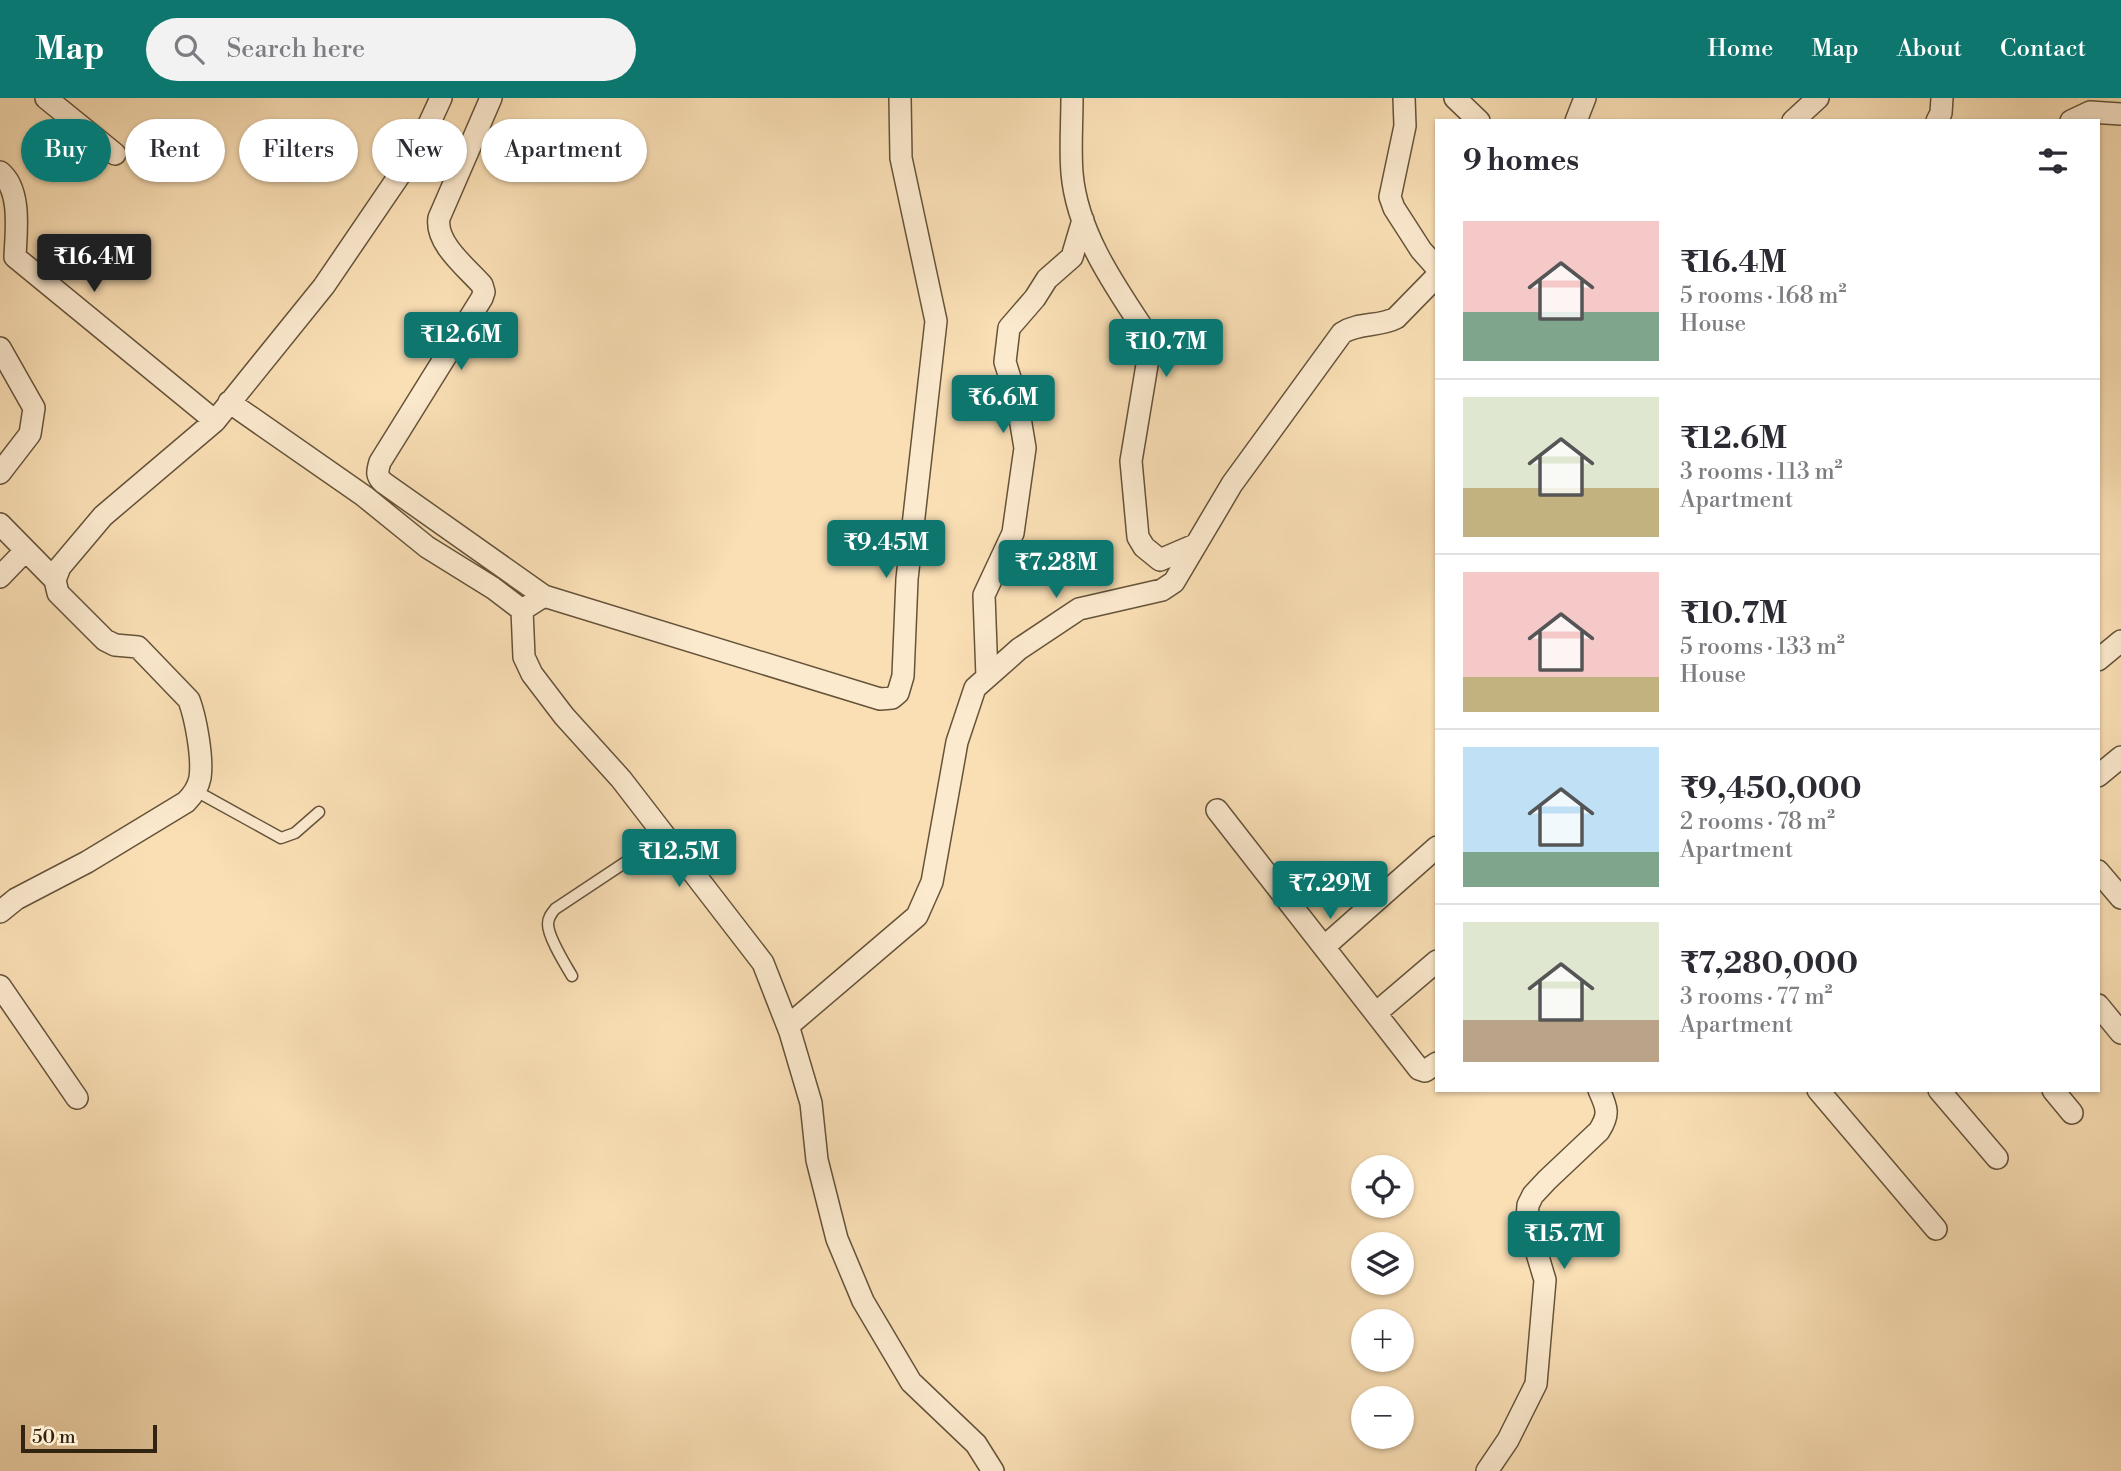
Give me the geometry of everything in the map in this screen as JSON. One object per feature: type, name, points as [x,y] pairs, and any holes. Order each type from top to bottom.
[{"type":"street","points":[[46,98],[115,154]]},
{"type":"street","points":[[55,580],[60,567],[103,516],[215,421],[324,286],[418,148],[441,98]]},
{"type":"street","points":[[491,98],[439,218],[438,226],[444,241],[482,285],[484,292],[380,462],[378,477],[544,596],[880,699],[892,698],[898,693],[903,676],[907,579],[936,321],[901,158],[900,98]]},
{"type":"street","points":[[1072,98],[1072,175],[1083,219],[1110,279],[1146,333],[1148,342],[1149,353],[1131,461],[1138,537],[1144,547],[1160,560],[1195,545]]},
{"type":"street","points":[[1404,98],[1405,126],[1390,197],[1394,208],[1421,250],[1435,266]]},
{"type":"street","points":[[1455,98],[1477,119]]},
{"type":"street","points":[[1577,119],[1585,98]]},
{"type":"street","points":[[1795,119],[1814,99]]},
{"type":"street","points":[[1938,119],[1953,100]]},
{"type":"street","points":[[2076,119],[2090,113],[2121,114]]},
{"type":"street","points":[[0,172],[7,178],[17,212],[8,259],[215,421]]},
{"type":"street","points":[[987,677],[985,595],[1013,533],[1026,448],[1018,403],[1005,362],[1009,328],[1035,298],[1047,279],[1072,257],[1083,219]]},
{"type":"street","points":[[788,1026],[917,916],[932,882],[959,733],[972,692],[1019,649],[1080,609],[1168,588],[1233,484],[1342,333],[1350,328],[1396,318],[1435,278]]},
{"type":"street","points":[[0,348],[34,408],[30,434],[0,473]]},
{"type":"street","points":[[229,402],[364,496],[427,547],[493,588],[522,610]]},
{"type":"street","points":[[0,524],[55,580],[58,593],[105,640],[115,645],[138,647],[189,700],[200,761],[200,779],[196,791],[186,802],[87,862],[16,899],[0,912]]},
{"type":"street","points":[[0,576],[25,551]]},
{"type":"street","points":[[522,610],[544,596]]},
{"type":"street","points":[[522,610],[524,657],[532,674],[564,716],[621,779],[763,963],[788,1026],[811,1102],[817,1160],[837,1239],[863,1301],[911,1381],[976,1444],[993,1471]]},
{"type":"street","points":[[2100,658],[2121,641]]},
{"type":"street","points":[[2100,774],[2121,757]]},
{"type":"street","points":[[1217,810],[1419,1069],[1425,1071],[1435,1064]]},
{"type":"street","points":[[1324,947],[1435,849]]},
{"type":"street","points":[[1376,1013],[1435,963]]},
{"type":"street","points":[[0,986],[78,1098]]},
{"type":"street","points":[[2100,1007],[2121,1033]]},
{"type":"street","points":[[1487,1471],[1508,1440],[1536,1384],[1545,1280],[1527,1220],[1528,1205],[1547,1180],[1599,1131],[1605,1121],[1607,1107],[1600,1092]]},
{"type":"street","points":[[1820,1092],[1936,1229]]},
{"type":"street","points":[[1941,1092],[1997,1158]]},
{"type":"street","points":[[2055,1092],[2072,1113]]},
{"type":"lane","points":[[196,791],[281,838],[295,833],[319,812]]},
{"type":"lane","points":[[572,976],[548,930],[547,920],[550,915],[555,909],[665,836]]}]
